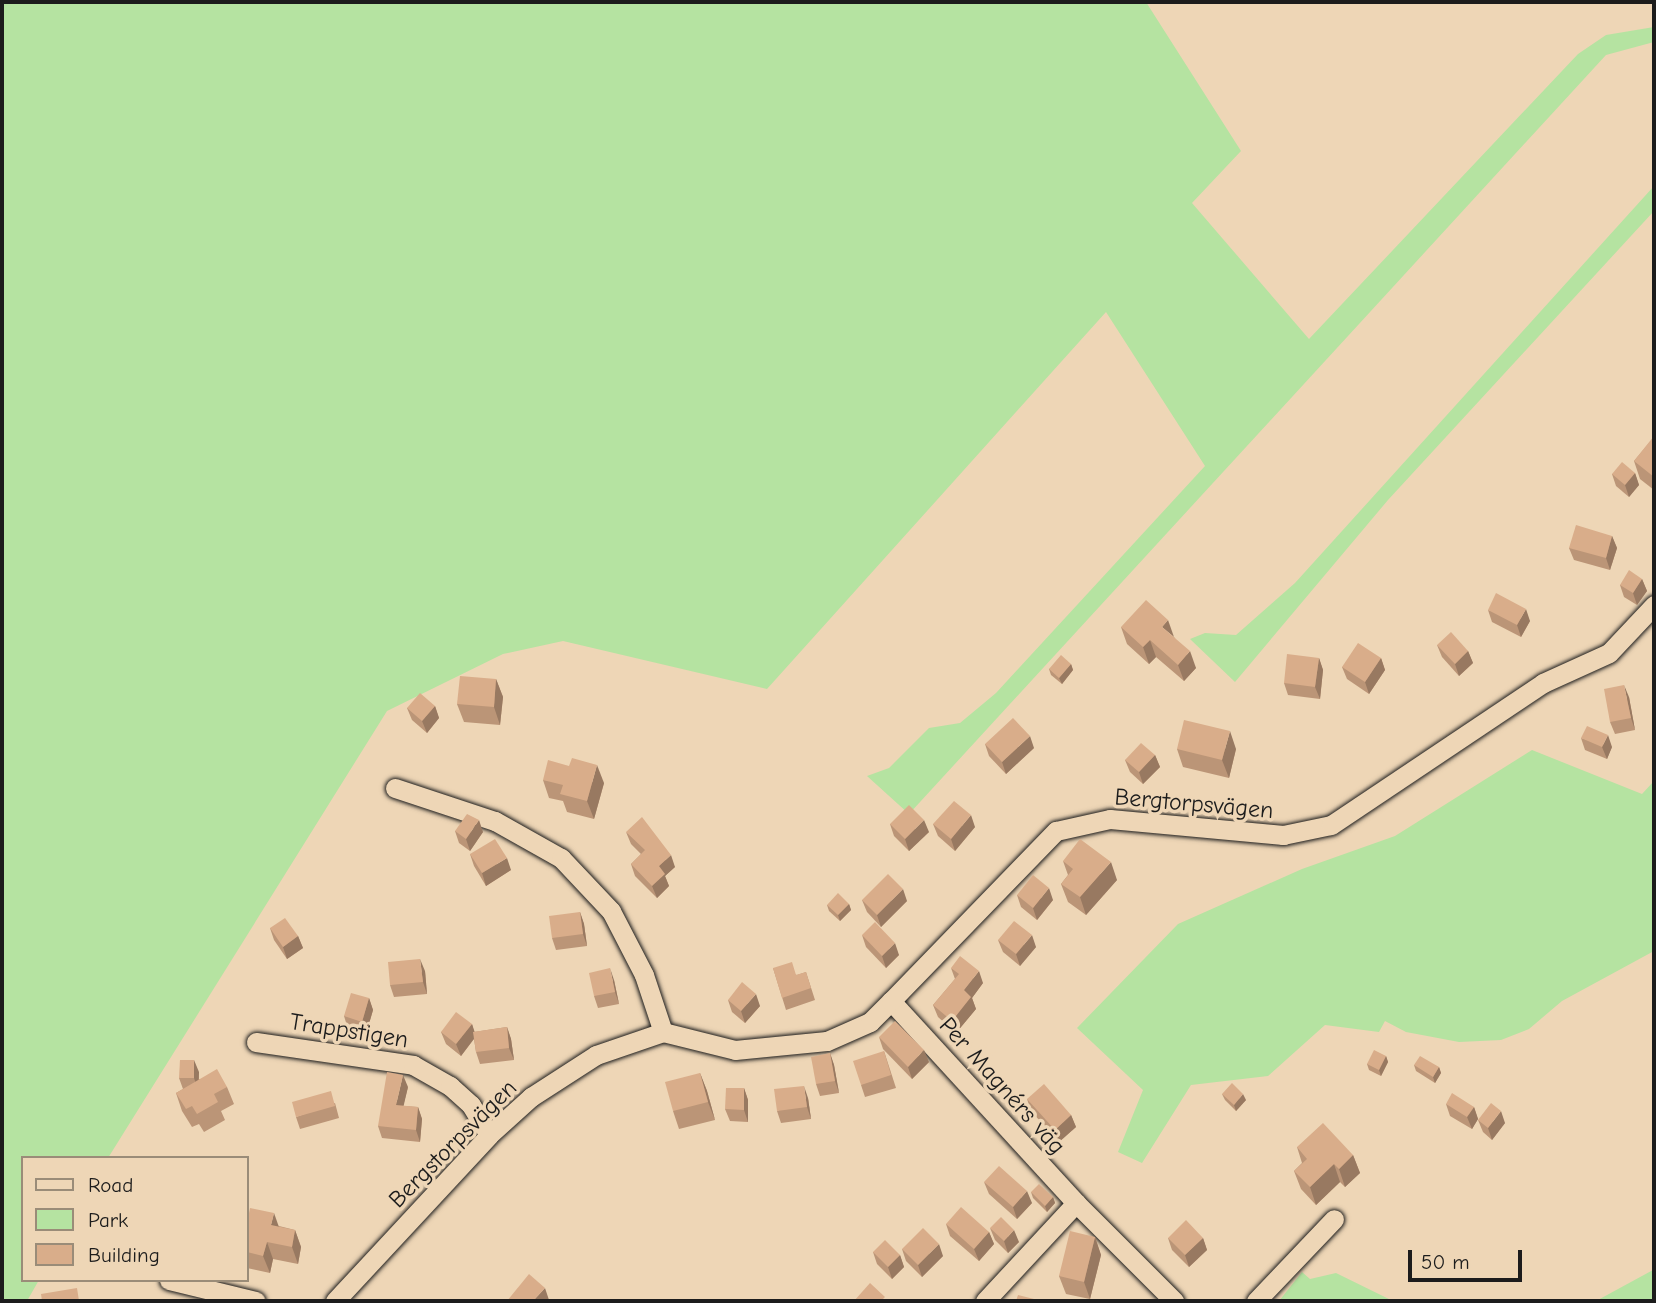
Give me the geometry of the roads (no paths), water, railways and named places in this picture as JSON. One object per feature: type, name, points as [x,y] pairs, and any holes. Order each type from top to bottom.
[{"type":"street","name":"Bergtorpsvägen","points":[[663,1032],[735,1050],[782,1049],[827,1041],[870,1021],[1056,831],[1110,819],[1283,835],[1331,825],[1543,683],[1609,653],[1654,605]]},
{"type":"street","points":[[395,788],[495,821],[561,858],[611,911],[645,975],[663,1032]]},
{"type":"street","name":"Per Magnérs väg","points":[[891,1002],[1076,1203],[1174,1301]]},
{"type":"street","name":"Bergstorpsvägen","points":[[335,1301],[489,1135],[531,1097],[596,1055],[663,1032]]},
{"type":"street","name":"Trappstigen","points":[[256,1042],[413,1065],[450,1086],[471,1105],[489,1135]]},
{"type":"street","points":[[985,1301],[1076,1203]]},
{"type":"street","points":[[1255,1301],[1334,1219]]},
{"type":"street","points":[[177,1282],[256,1301]]}]
